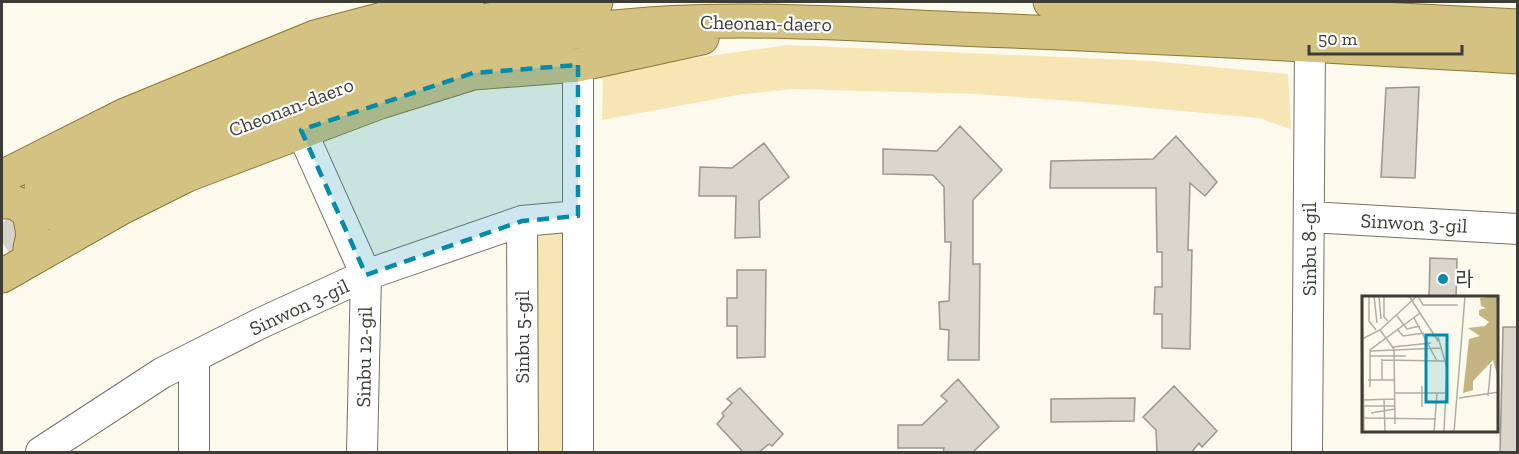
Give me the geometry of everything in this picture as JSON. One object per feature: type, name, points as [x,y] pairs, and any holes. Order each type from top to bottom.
[{"type":"main road","points":[[2,177],[125,116],[315,38],[398,15],[468,2]]},
{"type":"main road","name":"Cheonan-daero","points":[[596,2],[473,23],[363,51],[291,73],[222,99],[144,135],[44,201],[259,116],[353,82],[445,58],[571,33],[654,22],[802,22],[1310,45],[1518,57]]},
{"type":"main road","points":[[1050,2],[1518,26]]},
{"type":"main road","points":[[9,271],[120,208],[186,175],[301,130],[473,73],[578,65],[663,45],[802,22]]},
{"type":"main road","points":[[2,202],[14,202],[21,205],[29,212],[31,219],[32,242],[9,271]]},
{"type":"street","name":"Sinbu 8-gil","points":[[1307,453],[1310,45]]},
{"type":"street","points":[[578,65],[578,453]]},
{"type":"street","name":"Sinbu 12-gil","points":[[301,130],[366,275],[362,453]]},
{"type":"street","name":"Sinwon 3-gil","points":[[41,453],[162,373],[366,275],[522,221],[578,216]]},
{"type":"street","name":"Sinwon 3-gil","points":[[1310,217],[1518,229]]},
{"type":"street","name":"Sinbu 5-gil","points":[[522,221],[523,453]]},
{"type":"street","points":[[194,357],[194,453]]},
{"type":"highlighted area","points":[[578,65],[578,216],[522,221],[366,275],[301,130],[473,73]]},
{"type":"shaded area","points":[[788,45],[1151,61],[1288,74],[1291,129],[1258,118],[1085,102],[976,94],[793,89],[743,94],[602,120],[603,71]]},
{"type":"shaded area","points":[[564,222],[572,452],[529,452],[530,236]]},
{"type":"building","points":[[1419,87],[1415,178],[1381,177],[1386,88]]},
{"type":"building","points":[[960,126],[1002,170],[973,200],[973,264],[980,264],[979,360],[948,360],[949,330],[940,329],[939,302],[949,301],[951,242],[945,242],[944,187],[933,175],[883,174],[883,149],[937,151]]},
{"type":"building","points":[[1176,136],[1217,182],[1205,196],[1190,183],[1188,250],[1192,250],[1190,349],[1162,348],[1162,314],[1154,314],[1155,287],[1162,287],[1162,252],[1157,252],[1156,188],[1050,188],[1051,161],[1153,159]]},
{"type":"building","points":[[764,143],[789,177],[759,201],[760,237],[735,238],[736,196],[699,196],[700,167],[732,168]]},
{"type":"building","name":"라","points":[[1430,258],[1457,259],[1456,296],[1429,296]]},
{"type":"building","points":[[737,270],[766,270],[765,357],[737,358],[737,326],[727,326],[727,298],[737,298]]},
{"type":"building","points":[[1503,327],[1518,327],[1518,453],[1500,453]]},
{"type":"building","points":[[958,379],[999,427],[972,453],[943,453],[944,448],[898,448],[898,425],[922,425],[947,401],[941,396]]},
{"type":"building","points":[[1174,386],[1217,431],[1202,447],[1199,443],[1191,453],[1157,453],[1156,430],[1143,417]]},
{"type":"building","points":[[740,388],[783,434],[772,446],[769,444],[758,453],[744,453],[717,424],[724,416],[722,413],[732,403],[727,399]]},
{"type":"building","points":[[1135,398],[1134,421],[1051,422],[1051,399]]},
{"type":"tunnel","points":[[2,242],[47,213]]},
{"type":"place","name":"라","points":[[1443,279]]}]
